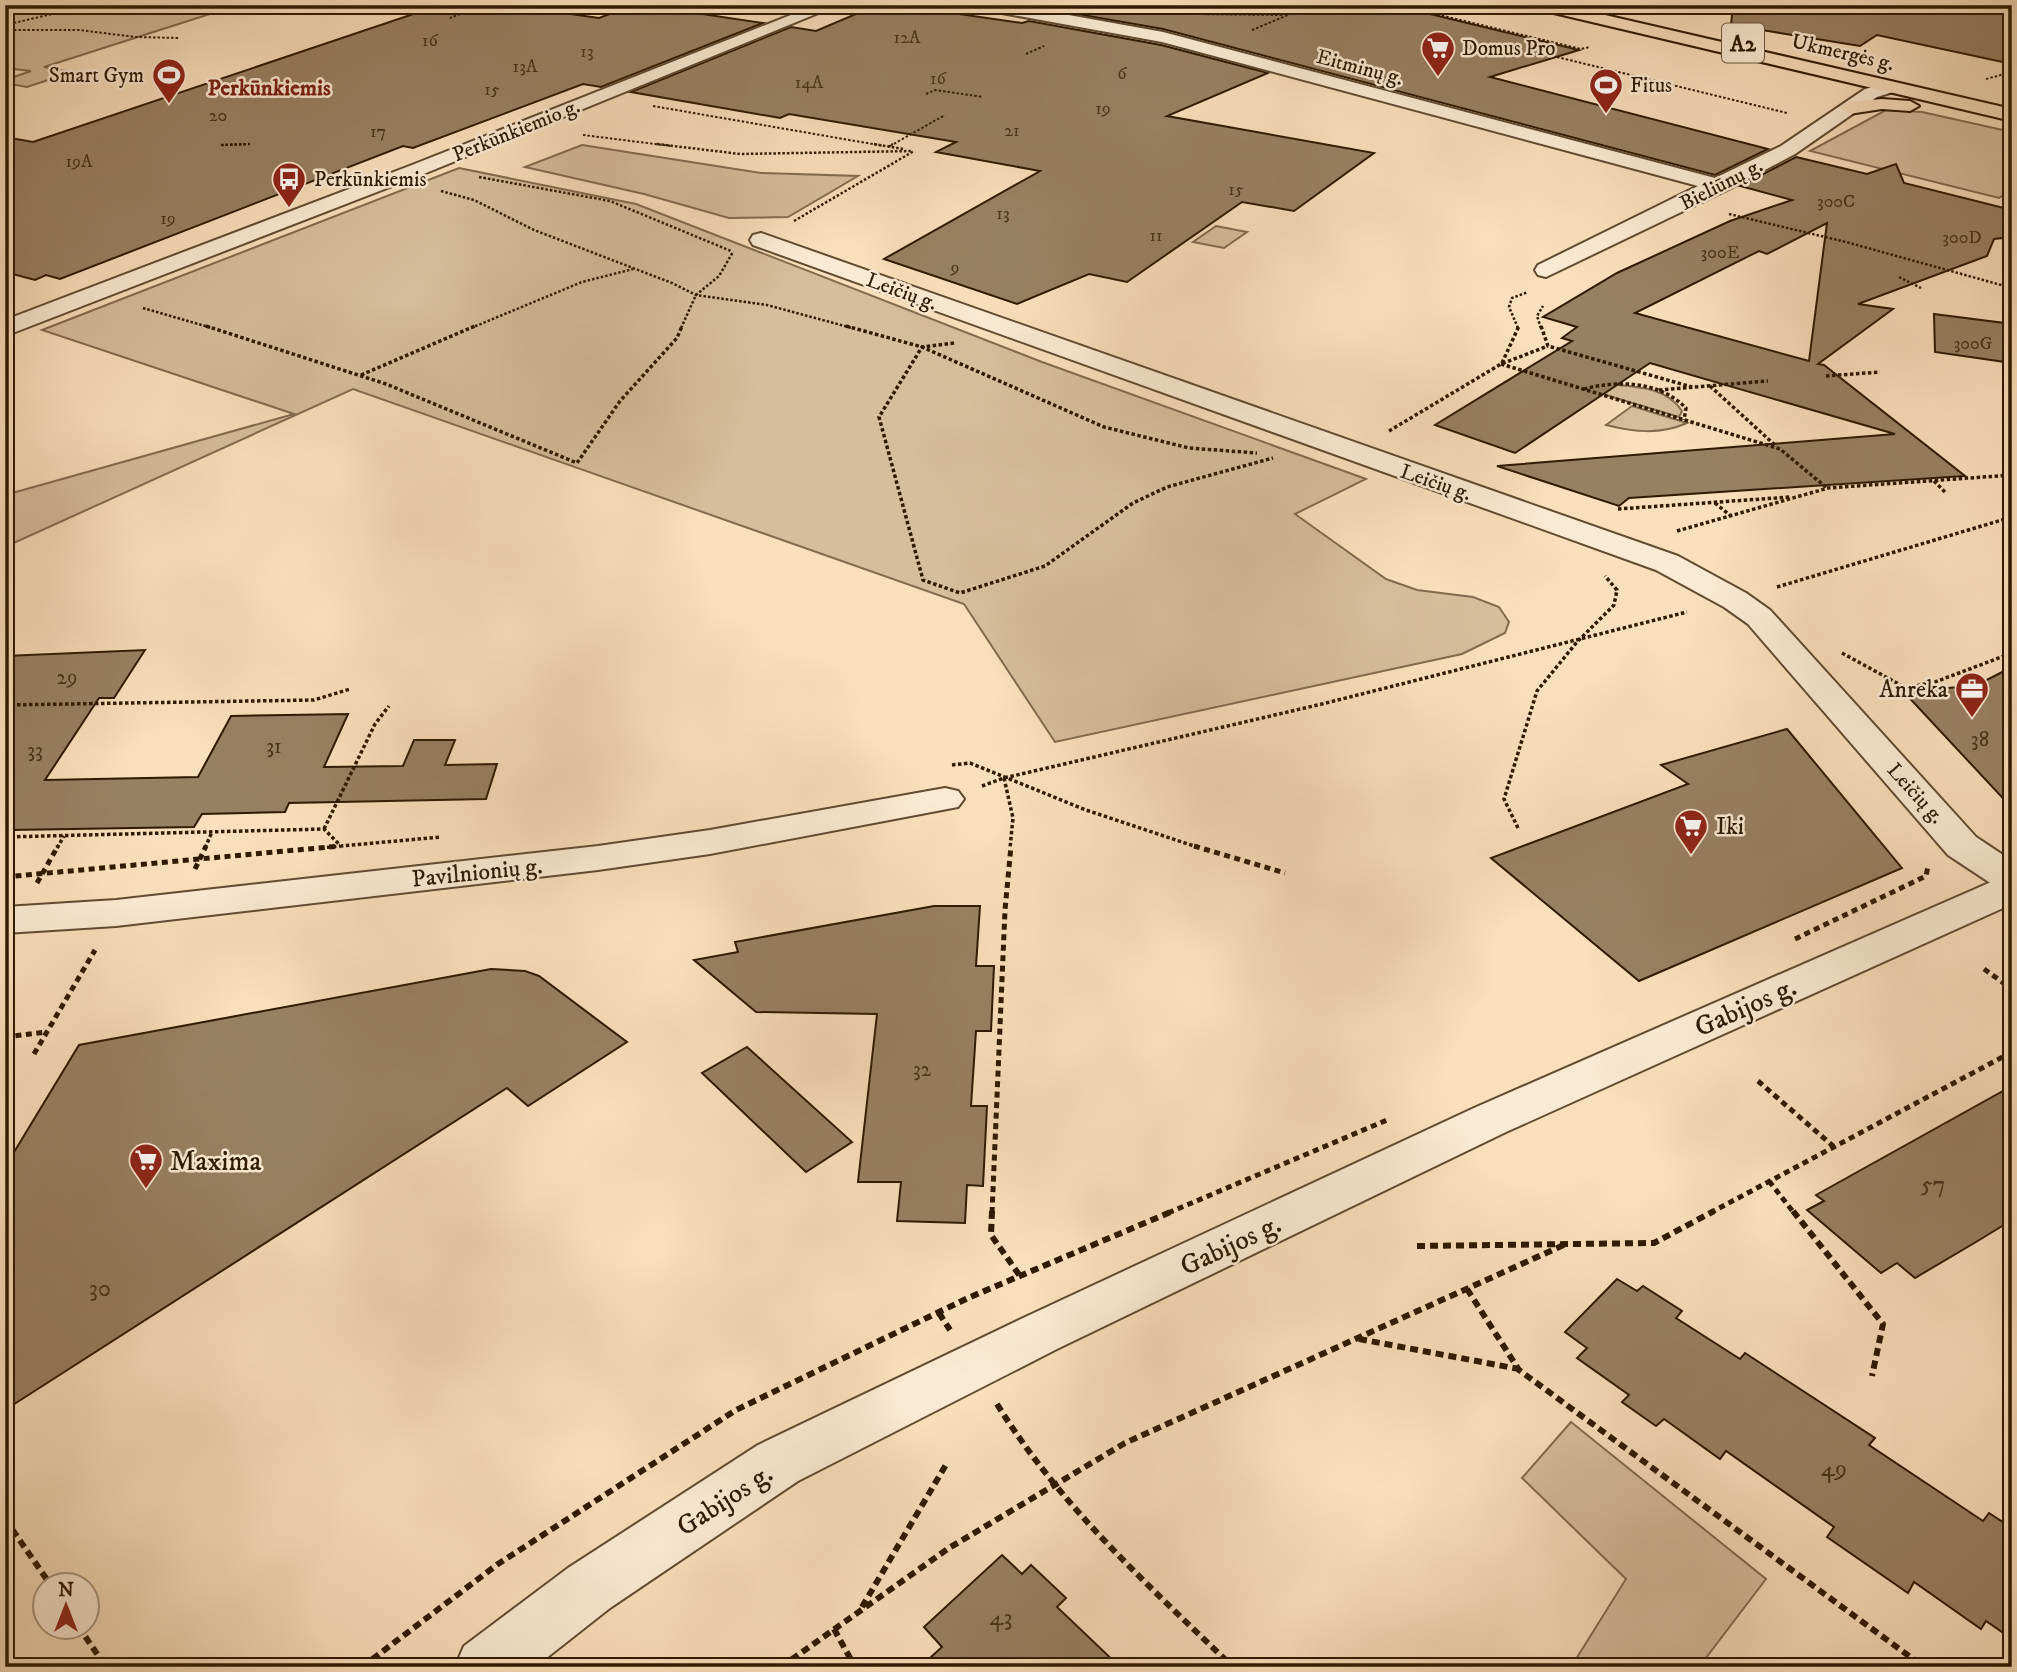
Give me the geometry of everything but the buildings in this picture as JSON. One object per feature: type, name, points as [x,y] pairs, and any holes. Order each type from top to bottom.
[{"type":"highway","name":"Ukmergės g.","points":[[1541,5],[1887,80],[1910,80],[2012,103]]},
{"type":"highway","name":"Ukmergės g.","points":[[1576,5],[1887,80],[2012,115]]},
{"type":"highway","points":[[1849,108],[1895,104],[2012,129]]},
{"type":"street","name":"Perkūnkiemio g.","points":[[5,329],[419,169],[830,5]]},
{"type":"street","name":"Eitminų g.","points":[[985,5],[1163,37],[1720,186]]},
{"type":"street","name":"Bieliūnų g.","points":[[1546,270],[1798,145],[1887,80]]},
{"type":"street","name":"Leičių g.","points":[[761,240],[1667,563],[1735,600],[1759,617],[1962,846],[2012,879]]},
{"type":"street","points":[[5,301],[50,313]]},
{"type":"street","name":"Pavilnionių g.","points":[[12,920],[116,913],[598,859],[710,842],[946,783]]},
{"type":"street","name":"Gabijos g.","points":[[486,1667],[589,1588],[778,1463],[1039,1334],[1477,1126],[2012,888]]},
{"type":"path","points":[[5,25],[91,5]]},
{"type":"path","points":[[426,9],[436,5]]},
{"type":"path","points":[[1252,15],[1259,5]]},
{"type":"path","points":[[1278,5],[1302,10]]},
{"type":"path","points":[[1249,31],[1312,5]]},
{"type":"path","points":[[1398,5],[1581,49],[1596,45]]},
{"type":"path","points":[[1737,9],[1744,6]]},
{"type":"path","points":[[342,7],[376,13],[426,9],[460,14],[450,18]]},
{"type":"path","points":[[1193,14],[1288,15]]},
{"type":"path","points":[[5,30],[79,30],[136,37],[180,38]]},
{"type":"path","points":[[1026,54],[1042,46]]},
{"type":"path","points":[[1557,57],[1796,115]]},
{"type":"path","points":[[926,94],[934,90],[983,97]]},
{"type":"path","points":[[600,97],[914,151]]},
{"type":"path","points":[[888,147],[945,115]]},
{"type":"path","points":[[580,135],[740,153],[914,151]]},
{"type":"path","points":[[221,145],[250,144]]},
{"type":"path","points":[[134,306],[206,325],[360,375],[481,421],[577,463],[620,401],[677,338],[696,295],[719,276],[733,252],[761,240],[914,151]]},
{"type":"path","points":[[419,169],[528,184],[610,201],[733,252]]},
{"type":"path","points":[[419,169],[435,189],[474,201],[534,230],[696,295],[767,305],[922,347],[1104,427],[1189,448],[1257,453]]},
{"type":"path","points":[[1684,203],[1846,242],[2012,288]]},
{"type":"path","points":[[360,375],[439,339],[576,284],[610,272],[635,269]]},
{"type":"path","points":[[1501,364],[1519,326],[1509,307],[1512,298],[1565,276],[1546,270]]},
{"type":"path","points":[[1899,277],[1921,288]]},
{"type":"path","points":[[1543,306],[1536,316],[1548,346]]},
{"type":"path","points":[[922,347],[961,341]]},
{"type":"path","points":[[1383,435],[1501,364],[1548,346],[1692,387]]},
{"type":"path","points":[[922,347],[880,417],[923,580],[960,593],[1045,566],[1133,503],[1167,487],[1285,455],[1314,455],[1343,449]]},
{"type":"path","points":[[1501,364],[1780,449]]},
{"type":"path","points":[[1826,376],[1880,372]]},
{"type":"path","points":[[1583,389],[1618,384],[1658,390],[1768,381]]},
{"type":"path","points":[[1710,386],[1828,488]]},
{"type":"path","points":[[1658,390],[1681,401],[1686,408],[1684,420]]},
{"type":"path","points":[[1672,532],[1828,488],[2012,475]]},
{"type":"path","points":[[1934,481],[1946,493]]},
{"type":"path","points":[[1610,509],[1801,496]]},
{"type":"path","points":[[1714,502],[1731,516]]},
{"type":"path","points":[[1004,778],[1577,642],[1735,600],[2012,517]]},
{"type":"path","points":[[1518,828],[1504,799],[1536,691],[1577,642],[1614,605],[1617,590],[1600,571]]},
{"type":"path","points":[[1773,633],[1808,634],[1906,688],[1935,682],[2012,653]]},
{"type":"path","points":[[5,705],[314,700],[350,689]]},
{"type":"path","points":[[324,829],[375,724],[389,706]]},
{"type":"path","points":[[946,783],[970,763],[1191,846],[1285,873]]},
{"type":"path","points":[[1004,778],[1013,818],[1005,910],[991,1235],[1020,1276]]},
{"type":"path","points":[[5,837],[324,829],[341,846]]},
{"type":"path","points":[[12,920],[65,836]]},
{"type":"path","points":[[5,877],[452,836]]},
{"type":"path","points":[[34,1054],[116,913]]},
{"type":"path","points":[[1984,970],[2012,989]]},
{"type":"path","points":[[5,1037],[47,1032]]},
{"type":"path","points":[[1417,1246],[1654,1243],[2012,1052]]},
{"type":"path","points":[[1758,1080],[1833,1146]]},
{"type":"path","points":[[1769,1181],[1883,1324],[1872,1377]]},
{"type":"path","points":[[781,1667],[949,1548],[1125,1443],[1566,1244]]},
{"type":"path","points":[[1467,1289],[1519,1370],[1924,1667]]},
{"type":"path","points":[[1356,1338],[1519,1370]]},
{"type":"path","points":[[996,1403],[1015,1435],[1089,1528],[1233,1667]]},
{"type":"path","points":[[860,1611],[947,1463]]},
{"type":"path","points":[[5,1519],[40,1570]]},
{"type":"path","points":[[834,1629],[853,1666]]},
{"type":"path","points":[[88,1640],[106,1667]]},
{"type":"shaded area","points":[[5,5],[238,5],[44,67],[72,72],[27,87],[5,83],[5,80],[31,71],[5,68]]},
{"type":"shaded area","points":[[1886,110],[1922,112],[2012,132],[2012,189],[1999,198],[1810,151]]},
{"type":"shaded area","points":[[582,145],[761,173],[858,176],[788,217],[729,218],[644,194],[525,167]]},
{"type":"shaded area","points":[[459,168],[636,204],[1042,362],[1366,479],[1295,514],[1386,579],[1417,590],[1473,597],[1499,607],[1509,622],[1505,633],[1462,654],[1055,742],[964,604],[353,389],[5,547],[5,495],[294,414],[42,330]]},
{"type":"shaded area","points":[[1216,226],[1247,232],[1224,248],[1193,242]]},
{"type":"shaded area","points":[[1617,385],[1644,388],[1662,394],[1682,411],[1679,417],[1589,390]]},
{"type":"shaded area","points":[[1632,406],[1687,423],[1647,431],[1606,425]]},
{"type":"shaded area","points":[[1571,1422],[1766,1579],[1699,1667],[1571,1667],[1626,1579],[1522,1478]]},
{"type":"place","name":"Domus Pro","points":[[1438,78]]},
{"type":"place","name":"Smart Gym","points":[[169,105]]},
{"type":"place","name":"Fitus","points":[[1606,115]]},
{"type":"place","name":"Perkūnkiemis","points":[[289,209]]},
{"type":"place","name":"Anreka","points":[[1972,719]]},
{"type":"place","name":"Iki","points":[[1691,856]]},
{"type":"place","name":"Maxima","points":[[146,1190]]},
{"type":"district","name":"Perkūnkiemis","points":[[269,87]]}]
